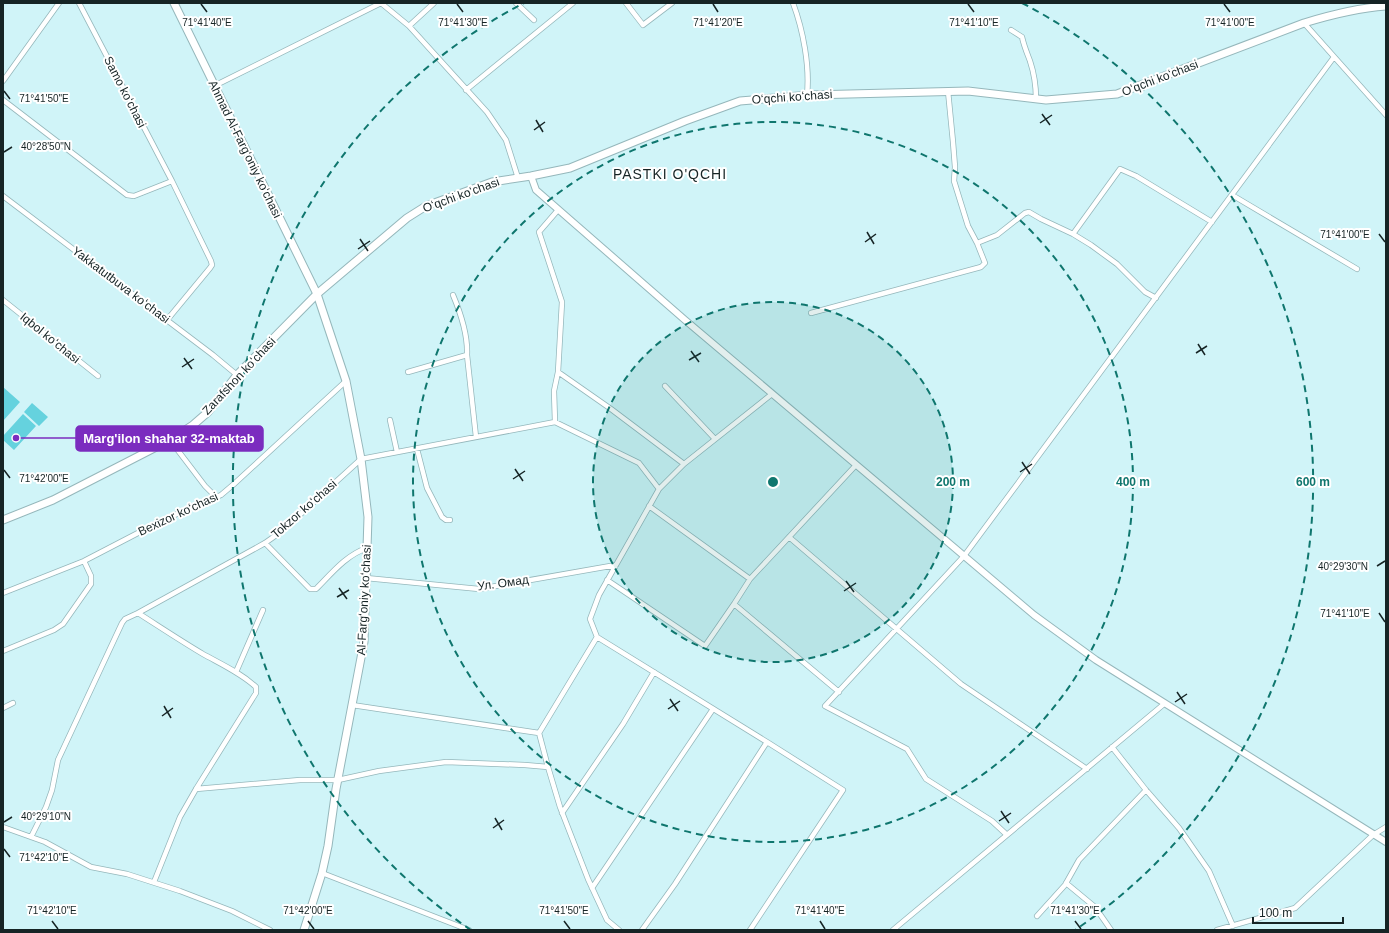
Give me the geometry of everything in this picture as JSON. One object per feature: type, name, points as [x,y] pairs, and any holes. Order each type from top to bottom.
[{"type":"main road","name":"Ahmad Al-Fargʻoniy koʻchasi","points":[[174,3],[317,294]]},
{"type":"main road","name":"Oʻqchi koʻchasi","points":[[317,294],[407,218],[426,206],[492,182],[570,168],[685,121],[740,101],[807,95],[948,91],[968,91],[1046,100],[1117,94],[1304,23],[1372,7],[1386,6]]},
{"type":"main road","name":"Zarafshon koʻchasi","points":[[3,520],[53,500],[170,440],[193,425],[208,412],[238,375],[317,294]]},
{"type":"main road","name":"Al-Fargʻoniy koʻchasi","points":[[304,930],[322,873],[328,846],[338,780],[364,642],[368,517],[361,459],[346,381],[317,294]]},
{"type":"street","points":[[3,81],[59,3]]},
{"type":"street","name":"Samo koʻchasi","points":[[78,3],[172,182],[212,264],[167,320]]},
{"type":"street","points":[[214,86],[381,3],[409,26],[487,112],[506,140],[518,178]]},
{"type":"street","points":[[409,26],[434,3]]},
{"type":"street","points":[[516,3],[534,20]]},
{"type":"street","points":[[466,90],[574,3]]},
{"type":"street","points":[[626,3],[643,25],[672,3]]},
{"type":"street","points":[[793,3],[806,54],[808,84],[807,95]]},
{"type":"street","points":[[1304,23],[1386,116]]},
{"type":"street","points":[[1011,30],[1022,37],[1034,73],[1036,99]]},
{"type":"street","points":[[1007,835],[992,821],[926,780],[907,750],[825,706],[964,556],[1334,57]]},
{"type":"street","points":[[811,313],[981,267],[985,263],[968,226],[954,182],[953,142],[948,91]]},
{"type":"street","points":[[3,100],[127,194],[134,196],[172,182]]},
{"type":"street","points":[[1073,234],[1120,168],[1212,222]]},
{"type":"street","points":[[531,176],[536,190],[558,210],[772,394],[1034,615],[1096,660],[1164,704],[1386,842]]},
{"type":"street","points":[[1232,195],[1357,269]]},
{"type":"street","name":"Yakkatutbuva koʻchasi","points":[[3,196],[238,375]]},
{"type":"street","points":[[555,422],[554,391],[558,372],[562,302],[539,232],[558,210]]},
{"type":"street","points":[[977,243],[997,235],[1025,213],[1029,212],[1073,234],[1117,264],[1145,292],[1156,298]]},
{"type":"street","points":[[454,295],[462,318],[468,348],[467,355],[476,437]]},
{"type":"street","name":"Iqbol koʻchasi","points":[[3,300],[98,376]]},
{"type":"street","points":[[408,372],[467,355]]},
{"type":"street","points":[[558,372],[611,409],[684,464]]},
{"type":"street","name":"Bexizor koʻchasi","points":[[3,593],[84,561],[163,520],[216,497],[234,484],[346,381]]},
{"type":"street","points":[[665,386],[715,439]]},
{"type":"street","points":[[750,930],[843,790],[597,637],[590,619],[599,594],[659,489],[684,464],[772,394]]},
{"type":"street","points":[[390,420],[397,452]]},
{"type":"street","points":[[361,459],[555,422],[639,463],[659,489]]},
{"type":"street","points":[[170,440],[205,486],[216,497]]},
{"type":"street","points":[[417,449],[427,488],[442,517],[446,520],[450,520]]},
{"type":"street","name":"Tokzor koʻchasi","points":[[31,836],[46,808],[52,790],[58,760],[125,619],[265,542],[282,531],[361,459]]},
{"type":"street","points":[[607,580],[705,646],[750,579],[856,465]]},
{"type":"street","points":[[649,506],[750,579]]},
{"type":"street","points":[[790,537],[961,684],[1087,769]]},
{"type":"street","points":[[265,542],[310,589],[313,590],[316,589],[347,558],[357,551],[367,548]]},
{"type":"street","points":[[3,651],[54,630],[63,624],[91,584],[91,576],[84,561]]},
{"type":"street","name":"Ул. Омад","points":[[366,578],[479,589],[616,565]]},
{"type":"street","points":[[734,604],[838,692]]},
{"type":"street","points":[[236,672],[263,610]]},
{"type":"street","points":[[138,613],[191,647],[236,672],[256,687],[256,692],[180,817],[154,882]]},
{"type":"street","points":[[597,637],[539,733],[562,813],[592,888],[607,920],[620,930]]},
{"type":"street","points":[[562,813],[623,724],[654,672]]},
{"type":"street","points":[[3,708],[13,703]]},
{"type":"street","points":[[893,930],[1164,704]]},
{"type":"street","points":[[352,705],[539,733]]},
{"type":"street","points":[[592,888],[713,709]]},
{"type":"street","points":[[642,930],[675,884],[767,742]]},
{"type":"street","points":[[1112,747],[1146,790],[1179,828],[1209,871],[1233,926]]},
{"type":"street","points":[[196,789],[300,780],[338,780],[379,771],[446,762],[525,764],[548,767]]},
{"type":"street","points":[[1037,916],[1066,883],[1079,860],[1146,790]]},
{"type":"street","points":[[3,827],[31,836],[92,867],[127,874],[154,882],[232,911],[270,930]]},
{"type":"street","points":[[1217,930],[1295,908],[1373,835],[1386,827]]},
{"type":"street","points":[[322,873],[469,930]]},
{"type":"street","points":[[1066,883],[1095,907],[1111,930]]},
{"type":"shaded area","points":[[3,387],[20,402],[3,421]]},
{"type":"shaded area","points":[[32,403],[48,417],[39,426],[24,412]]},
{"type":"shaded area","points":[[23,414],[36,426],[14,450],[3,440],[3,436]]},
{"type":"place","name":"Marg'ilon shahar 32-maktab","points":[[16,438]]},
{"type":"district","name":"PASTKI O'QCHI","points":[[670,174]]}]
